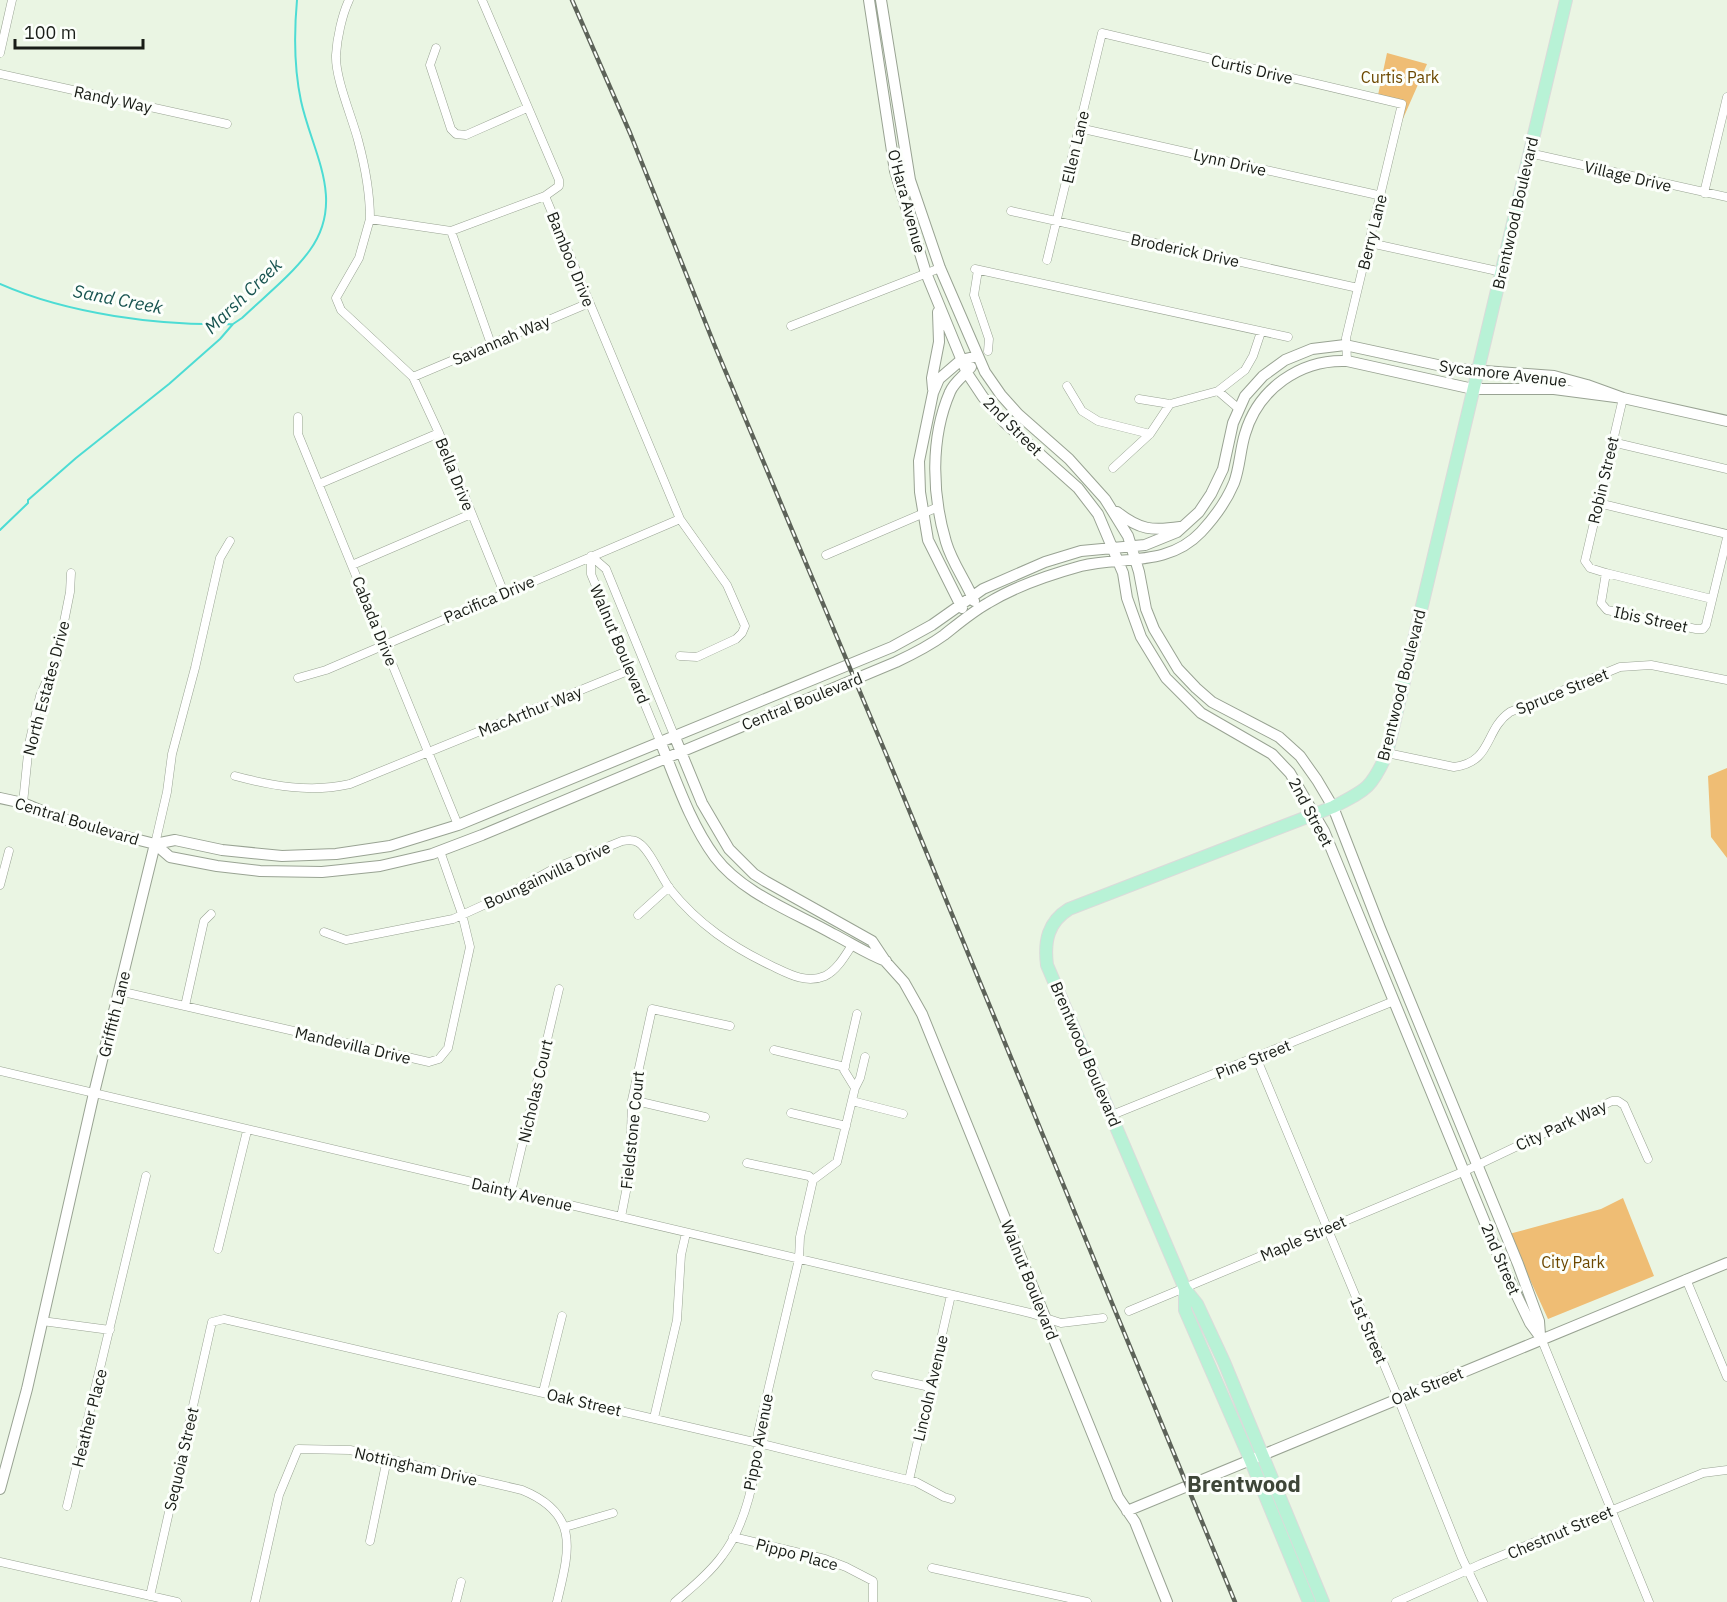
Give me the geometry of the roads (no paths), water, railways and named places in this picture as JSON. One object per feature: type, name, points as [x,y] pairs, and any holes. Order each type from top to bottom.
[{"type":"main road","name":"Brentwood Boulevard","points":[[1309,1602],[1255,1456],[1224,1362],[1197,1304],[1185,1289],[1047,965],[1046,941],[1053,923],[1060,914],[1069,909],[1333,807],[1367,788],[1377,776],[1387,753],[1566,0]]},
{"type":"main road","name":"Brentwood Boulevard","points":[[1255,1456],[1323,1602]]},
{"type":"street","points":[[0,52],[12,0]]},
{"type":"street","points":[[349,0],[336,56],[341,84],[370,191],[370,219]]},
{"type":"street","points":[[482,0],[559,180],[559,186],[545,196]]},
{"type":"street","name":"O'Hara Avenue","points":[[868,0],[895,171],[926,273],[967,372]]},
{"type":"street","name":"O'Hara Avenue","points":[[881,0],[910,180],[940,268],[983,353],[985,372],[1018,414],[1089,478],[1111,508]]},
{"type":"street","name":"Curtis Drive","points":[[1102,33],[1402,104]]},
{"type":"street","name":"Ellen Lane","points":[[1047,260],[1102,33]]},
{"type":"street","points":[[436,48],[430,65],[451,129],[456,135],[466,135],[527,108]]},
{"type":"street","name":"Randy Way","points":[[0,74],[227,124]]},
{"type":"street","points":[[1704,193],[1727,97]]},
{"type":"street","name":"Berry Lane","points":[[1347,361],[1345,345],[1402,104]]},
{"type":"street","name":"Lynn Drive","points":[[1079,128],[1382,195]]},
{"type":"street","name":"Village Drive","points":[[1529,153],[1727,197]]},
{"type":"street","name":"Bamboo Drive","points":[[370,219],[451,231],[545,196],[680,519],[728,585],[745,626],[736,639],[696,657],[680,656]]},
{"type":"street","name":"Broderick Drive","points":[[1011,211],[1358,288]]},
{"type":"street","name":"Bella Drive","points":[[370,219],[359,258],[336,298],[341,310],[413,377],[439,433],[504,593]]},
{"type":"street","points":[[451,231],[491,344]]},
{"type":"street","points":[[1370,243],[1502,272]]},
{"type":"street","points":[[791,326],[940,268]]},
{"type":"street","points":[[977,610],[946,544],[938,507],[935,468],[939,432],[951,389],[983,353],[989,339],[974,295],[977,269],[1288,337]]},
{"type":"street","name":"Savannah Way","points":[[413,377],[589,303]]},
{"type":"street","points":[[933,393],[932,378],[939,342],[938,303]]},
{"type":"street","points":[[1139,399],[1170,404],[1218,391],[1245,370],[1253,356],[1261,332]]},
{"type":"street","name":"Sycamore Avenue","points":[[1345,345],[1456,369],[1554,376],[1623,398]]},
{"type":"street","name":"Central Boulevard","points":[[154,844],[175,840],[222,850],[282,856],[336,854],[390,846],[458,825],[892,647],[918,634],[961,604],[1004,579],[1046,562],[1081,550],[1145,545],[1162,539],[1184,527],[1199,512],[1211,494],[1223,469],[1233,423],[1239,409],[1245,396],[1263,376],[1285,360],[1312,349],[1345,345]]},
{"type":"street","points":[[966,617],[928,540],[923,514],[919,461],[933,393],[939,379],[961,360],[983,353]]},
{"type":"street","name":"Central Boulevard","points":[[0,798],[154,844],[170,856],[217,866],[260,871],[322,872],[380,866],[440,851],[896,662],[920,650],[989,602],[1042,579],[1082,566],[1157,557],[1184,545],[1198,536],[1215,517],[1235,480],[1249,422],[1270,390],[1300,369],[1335,360],[1347,361]]},
{"type":"street","name":"Sycamore Avenue","points":[[1347,361],[1473,389],[1554,389],[1623,398],[1727,422]]},
{"type":"street","name":"2nd Street","points":[[967,372],[982,397],[1004,422],[1078,488],[1098,514],[1124,573],[1127,598],[1133,618],[1154,660],[1166,678],[1201,713],[1272,754],[1290,773],[1315,814],[1504,1269],[1530,1323],[1541,1338],[1649,1602]]},
{"type":"street","points":[[1067,386],[1082,411],[1098,421],[1150,435]]},
{"type":"street","points":[[1218,391],[1239,409]]},
{"type":"street","name":"Robin Street","points":[[1606,573],[1590,568],[1585,561],[1623,398]]},
{"type":"street","points":[[1113,468],[1150,435],[1170,404]]},
{"type":"street","name":"Cabada Drive","points":[[298,417],[298,434],[458,825]]},
{"type":"street","points":[[319,484],[439,433]]},
{"type":"street","points":[[1612,442],[1727,469]]},
{"type":"street","points":[[1598,503],[1727,536],[1712,599],[1606,573]]},
{"type":"street","points":[[826,555],[938,507]]},
{"type":"street","points":[[1111,508],[1129,522],[1143,527],[1156,530],[1184,527]]},
{"type":"street","name":"2nd Street","points":[[1111,508],[1128,536],[1136,560],[1146,609],[1165,649],[1178,669],[1212,702],[1280,737],[1300,756],[1333,807],[1518,1264],[1539,1321],[1541,1338]]},
{"type":"street","points":[[352,565],[471,514]]},
{"type":"street","name":"Pacifica Drive","points":[[298,678],[326,670],[680,519]]},
{"type":"street","name":"Griffith Lane","points":[[0,1489],[167,792],[172,754],[195,668],[220,558],[230,541]]},
{"type":"street","name":"Walnut Boulevard","points":[[591,556],[591,574],[630,670],[702,838],[716,859],[759,895],[864,953],[886,962]]},
{"type":"street","name":"Walnut Boulevard","points":[[591,556],[606,569],[702,803],[719,833],[742,864],[754,874],[872,941],[886,962],[904,982],[922,1014],[1118,1497],[1139,1531],[1167,1602]]},
{"type":"street","name":"North Estates Drive","points":[[23,803],[29,744],[40,696],[57,657],[70,592],[71,573]]},
{"type":"street","name":"Ibis Street","points":[[1606,573],[1601,603],[1607,610],[1703,629],[1712,599]]},
{"type":"street","name":"Spruce Street","points":[[1387,753],[1454,767],[1464,766],[1482,754],[1490,741],[1494,728],[1501,718],[1510,712],[1620,667],[1652,664],[1727,680]]},
{"type":"street","name":"MacArthur Way","points":[[235,776],[285,786],[339,787],[429,753],[630,670]]},
{"type":"street","name":"Boungainvilla Drive","points":[[324,932],[346,940],[453,918],[555,868],[626,840],[634,840],[642,845],[669,887],[696,918],[732,945],[795,976],[808,979],[828,974],[852,945]]},
{"type":"street","points":[[0,885],[9,851]]},
{"type":"street","name":"Mandevilla Drive","points":[[119,991],[429,1062],[439,1059],[448,1048],[470,947],[462,914],[440,851]]},
{"type":"street","points":[[638,915],[669,887]]},
{"type":"street","points":[[185,1006],[204,921],[211,914]]},
{"type":"street","name":"Nicholas Court","points":[[512,1192],[559,989]]},
{"type":"street","name":"Pine Street","points":[[1112,1115],[1394,1001]]},
{"type":"street","name":"Fieldstone Court","points":[[621,1217],[630,1171],[632,1100],[652,1009],[730,1026]]},
{"type":"street","points":[[855,1088],[844,1070],[857,1014]]},
{"type":"street","points":[[1414,1049],[1419,1051],[1430,1068],[1438,1068]]},
{"type":"street","points":[[774,1050],[845,1067]]},
{"type":"street","points":[[747,1163],[809,1176],[813,1180],[837,1162],[865,1057]]},
{"type":"street","name":"1st Street","points":[[1256,1057],[1483,1602]]},
{"type":"street","name":"Dainty Avenue","points":[[0,1071],[1044,1318]]},
{"type":"street","points":[[632,1100],[705,1117]]},
{"type":"street","points":[[852,1101],[903,1114]]},
{"type":"street","name":"City Park Way","points":[[1477,1165],[1612,1101],[1624,1105],[1648,1159]]},
{"type":"street","points":[[791,1113],[846,1126]]},
{"type":"street","points":[[218,1249],[247,1131]]},
{"type":"street","name":"Maple Street","points":[[1129,1311],[1465,1172],[1477,1165]]},
{"type":"street","name":"Heather Place","points":[[67,1506],[146,1176]]},
{"type":"street","name":"Pippo Avenue","points":[[675,1602],[722,1556],[734,1537],[745,1511],[758,1453],[758,1433],[800,1259],[800,1237],[813,1180]]},
{"type":"street","points":[[654,1418],[677,1320],[681,1255],[686,1233]]},
{"type":"street","name":"Oak Street","points":[[1127,1511],[1255,1456],[1727,1263]]},
{"type":"street","points":[[1686,1279],[1727,1377]]},
{"type":"street","name":"Lincoln Avenue","points":[[909,1480],[951,1295]]},
{"type":"street","points":[[543,1392],[562,1317]]},
{"type":"street","points":[[1044,1318],[1061,1323],[1103,1318]]},
{"type":"street","name":"Oak Street","points":[[212,1322],[224,1319],[243,1323],[654,1418],[909,1480],[951,1499]]},
{"type":"street","points":[[42,1321],[110,1330]]},
{"type":"street","name":"Sequoia Street","points":[[150,1596],[212,1322]]},
{"type":"street","points":[[876,1375],[930,1387]]},
{"type":"street","name":"Nottingham Drive","points":[[255,1602],[279,1495],[298,1449],[350,1450],[522,1490],[550,1505],[565,1527]]},
{"type":"street","points":[[370,1541],[387,1460]]},
{"type":"street","name":"Chestnut Street","points":[[1396,1602],[1703,1473],[1727,1470]]},
{"type":"street","points":[[557,1602],[566,1563],[568,1543],[565,1527],[613,1512]]},
{"type":"street","name":"Pippo Place","points":[[734,1537],[825,1559],[846,1567],[873,1581],[873,1602]]},
{"type":"street","points":[[0,1562],[177,1602]]},
{"type":"street","points":[[932,1568],[1087,1602]]},
{"type":"street","points":[[456,1602],[461,1582]]},
{"type":"waterway","name":"Marsh Creek","points":[[0,530],[28,503],[28,500],[76,458],[169,384],[220,339],[233,324],[287,277],[310,250],[320,231],[325,213],[326,194],[318,157],[301,101],[297,76],[295,50],[297,0]]},
{"type":"waterway","name":"Sand Creek","points":[[0,284],[55,303],[114,316],[175,323],[233,324]]},
{"type":"railway","points":[[572,0],[630,133],[714,344],[886,754],[1235,1602]]},
{"type":"district","name":"Brentwood","points":[[1244,1483]]},
{"type":"park label","name":"Curtis Park","points":[[1400,77]]},
{"type":"park label","name":"City Park","points":[[1573,1262]]}]
